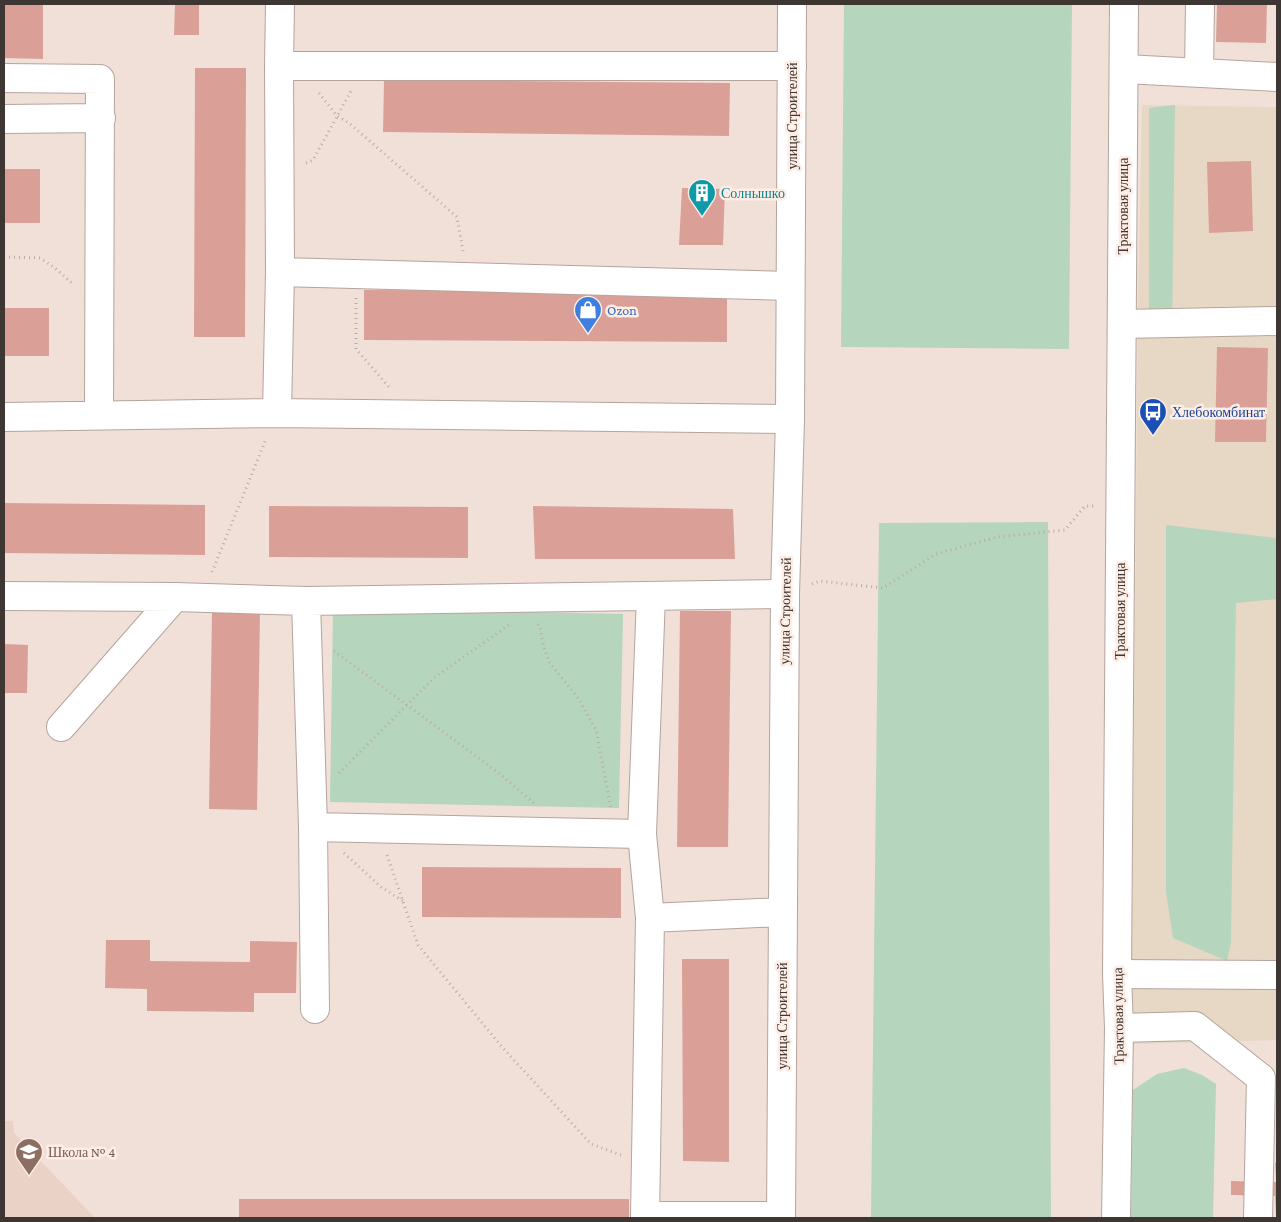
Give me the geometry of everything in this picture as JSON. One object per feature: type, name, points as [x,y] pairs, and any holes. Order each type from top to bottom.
[{"type":"main road","points":[[277,413],[280,272],[279,174],[287,66],[280,4]]},
{"type":"main road","name":"улица Строителей","points":[[781,1217],[782,912],[785,594],[790,419],[792,4]]},
{"type":"main road","name":"Трактовая улица","points":[[1116,1218],[1119,1028],[1117,974],[1124,4]]},
{"type":"main road","points":[[1199,73],[1200,4]]},
{"type":"main road","points":[[287,66],[792,66]]},
{"type":"main road","points":[[1124,69],[1277,76]]},
{"type":"main road","points":[[4,78],[100,80],[98,416]]},
{"type":"main road","points":[[4,119],[101,118]]},
{"type":"main road","points":[[280,272],[790,286]]},
{"type":"main road","points":[[1123,324],[1277,321]]},
{"type":"main road","points":[[4,417],[277,413],[790,419]]},
{"type":"main road","points":[[4,596],[188,597],[306,601],[785,594]]},
{"type":"main road","points":[[651,596],[634,834],[650,918],[645,1217],[781,1217]]},
{"type":"main road","points":[[61,727],[188,597]]},
{"type":"main road","points":[[306,601],[313,827],[315,1009]]},
{"type":"main road","points":[[313,827],[634,834]]},
{"type":"main road","points":[[650,918],[782,912]]},
{"type":"main road","points":[[1117,974],[1277,975]]},
{"type":"main road","points":[[1119,1028],[1195,1026],[1261,1078],[1258,1218]]},
{"type":"path","points":[[287,66],[337,116],[349,123],[457,217],[468,278]]},
{"type":"path","points":[[279,174],[313,160],[358,82],[376,66]]},
{"type":"path","points":[[4,257],[40,258],[55,268],[99,309]]},
{"type":"path","points":[[357,275],[356,348],[412,414]]},
{"type":"path","points":[[188,597],[277,413]]},
{"type":"path","points":[[785,594],[820,581],[882,588],[936,554],[997,537],[1065,530],[1085,506],[1121,504]]},
{"type":"path","points":[[548,597],[529,611],[540,627],[549,662],[578,698],[596,730],[614,819],[634,834]]},
{"type":"path","points":[[312,800],[435,677],[516,620]]},
{"type":"path","points":[[307,632],[500,774],[568,832]]},
{"type":"path","points":[[313,827],[381,887],[404,902]]},
{"type":"path","points":[[378,828],[418,946],[502,1047],[591,1144],[646,1163]]},
{"type":"shaded area","points":[[1142,105],[1277,107],[1277,1040],[1131,1044],[1138,297]]},
{"type":"shaded area","name":"Школа № 4","points":[[4,1121],[13,1121],[14,1133],[95,1218],[4,1218]]},
{"type":"green space","points":[[844,4],[1072,4],[1069,349],[841,347]]},
{"type":"green space","points":[[1175,105],[1172,330],[1149,313],[1149,108]]},
{"type":"green space","points":[[1048,522],[1051,1218],[871,1218],[879,523]]},
{"type":"green space","points":[[1166,525],[1277,538],[1277,599],[1236,603],[1231,942],[1227,961],[1173,938],[1166,892]]},
{"type":"green space","points":[[333,608],[623,614],[619,808],[330,802]]},
{"type":"green space","points":[[1184,1068],[1202,1075],[1216,1084],[1213,1218],[1131,1218],[1133,1090],[1157,1074]]},
{"type":"building","points":[[4,4],[43,4],[43,59],[4,58]]},
{"type":"building","points":[[175,4],[199,4],[199,35],[174,35]]},
{"type":"building","points":[[1217,4],[1267,4],[1266,43],[1216,42]]},
{"type":"building","points":[[195,68],[246,68],[245,337],[194,337]]},
{"type":"building","points":[[384,80],[730,83],[729,136],[383,132]]},
{"type":"building","points":[[1251,161],[1253,231],[1209,233],[1207,162]]},
{"type":"building","points":[[4,169],[40,169],[40,223],[4,223]]},
{"type":"building","name":"Солнышко","points":[[682,188],[725,189],[723,245],[679,245]]},
{"type":"building","points":[[364,290],[727,292],[727,342],[364,340]]},
{"type":"building","points":[[4,308],[49,308],[49,356],[4,356]]},
{"type":"building","points":[[1217,347],[1268,348],[1266,442],[1215,442]]},
{"type":"building","points":[[4,503],[205,505],[205,555],[4,553]]},
{"type":"building","points":[[269,506],[468,507],[468,558],[269,557]]},
{"type":"building","points":[[533,506],[733,509],[735,559],[535,559]]},
{"type":"building","points":[[212,611],[260,612],[257,810],[209,809]]},
{"type":"building","points":[[680,611],[731,611],[728,847],[677,847]]},
{"type":"building","points":[[4,644],[28,645],[27,693],[4,693]]},
{"type":"building","points":[[422,867],[621,868],[621,918],[422,917]]},
{"type":"building","points":[[106,940],[150,940],[150,961],[250,962],[250,941],[297,942],[296,993],[254,993],[254,1012],[147,1011],[147,989],[105,988]]},
{"type":"building","points":[[682,959],[729,959],[729,1162],[683,1161]]},
{"type":"building","points":[[1275,1163],[1277,1163],[1277,1178],[1276,1178]]},
{"type":"building","points":[[1231,1181],[1277,1182],[1277,1215],[1275,1196],[1231,1195]]},
{"type":"building","points":[[239,1199],[629,1199],[629,1218],[239,1218]]},
{"type":"place","name":"Солнышко","points":[[702,217]]},
{"type":"place","name":"Ozon","points":[[588,334]]},
{"type":"place","name":"Хлебокомбинат","points":[[1153,436]]},
{"type":"place","name":"Школа № 4","points":[[29,1176]]}]
